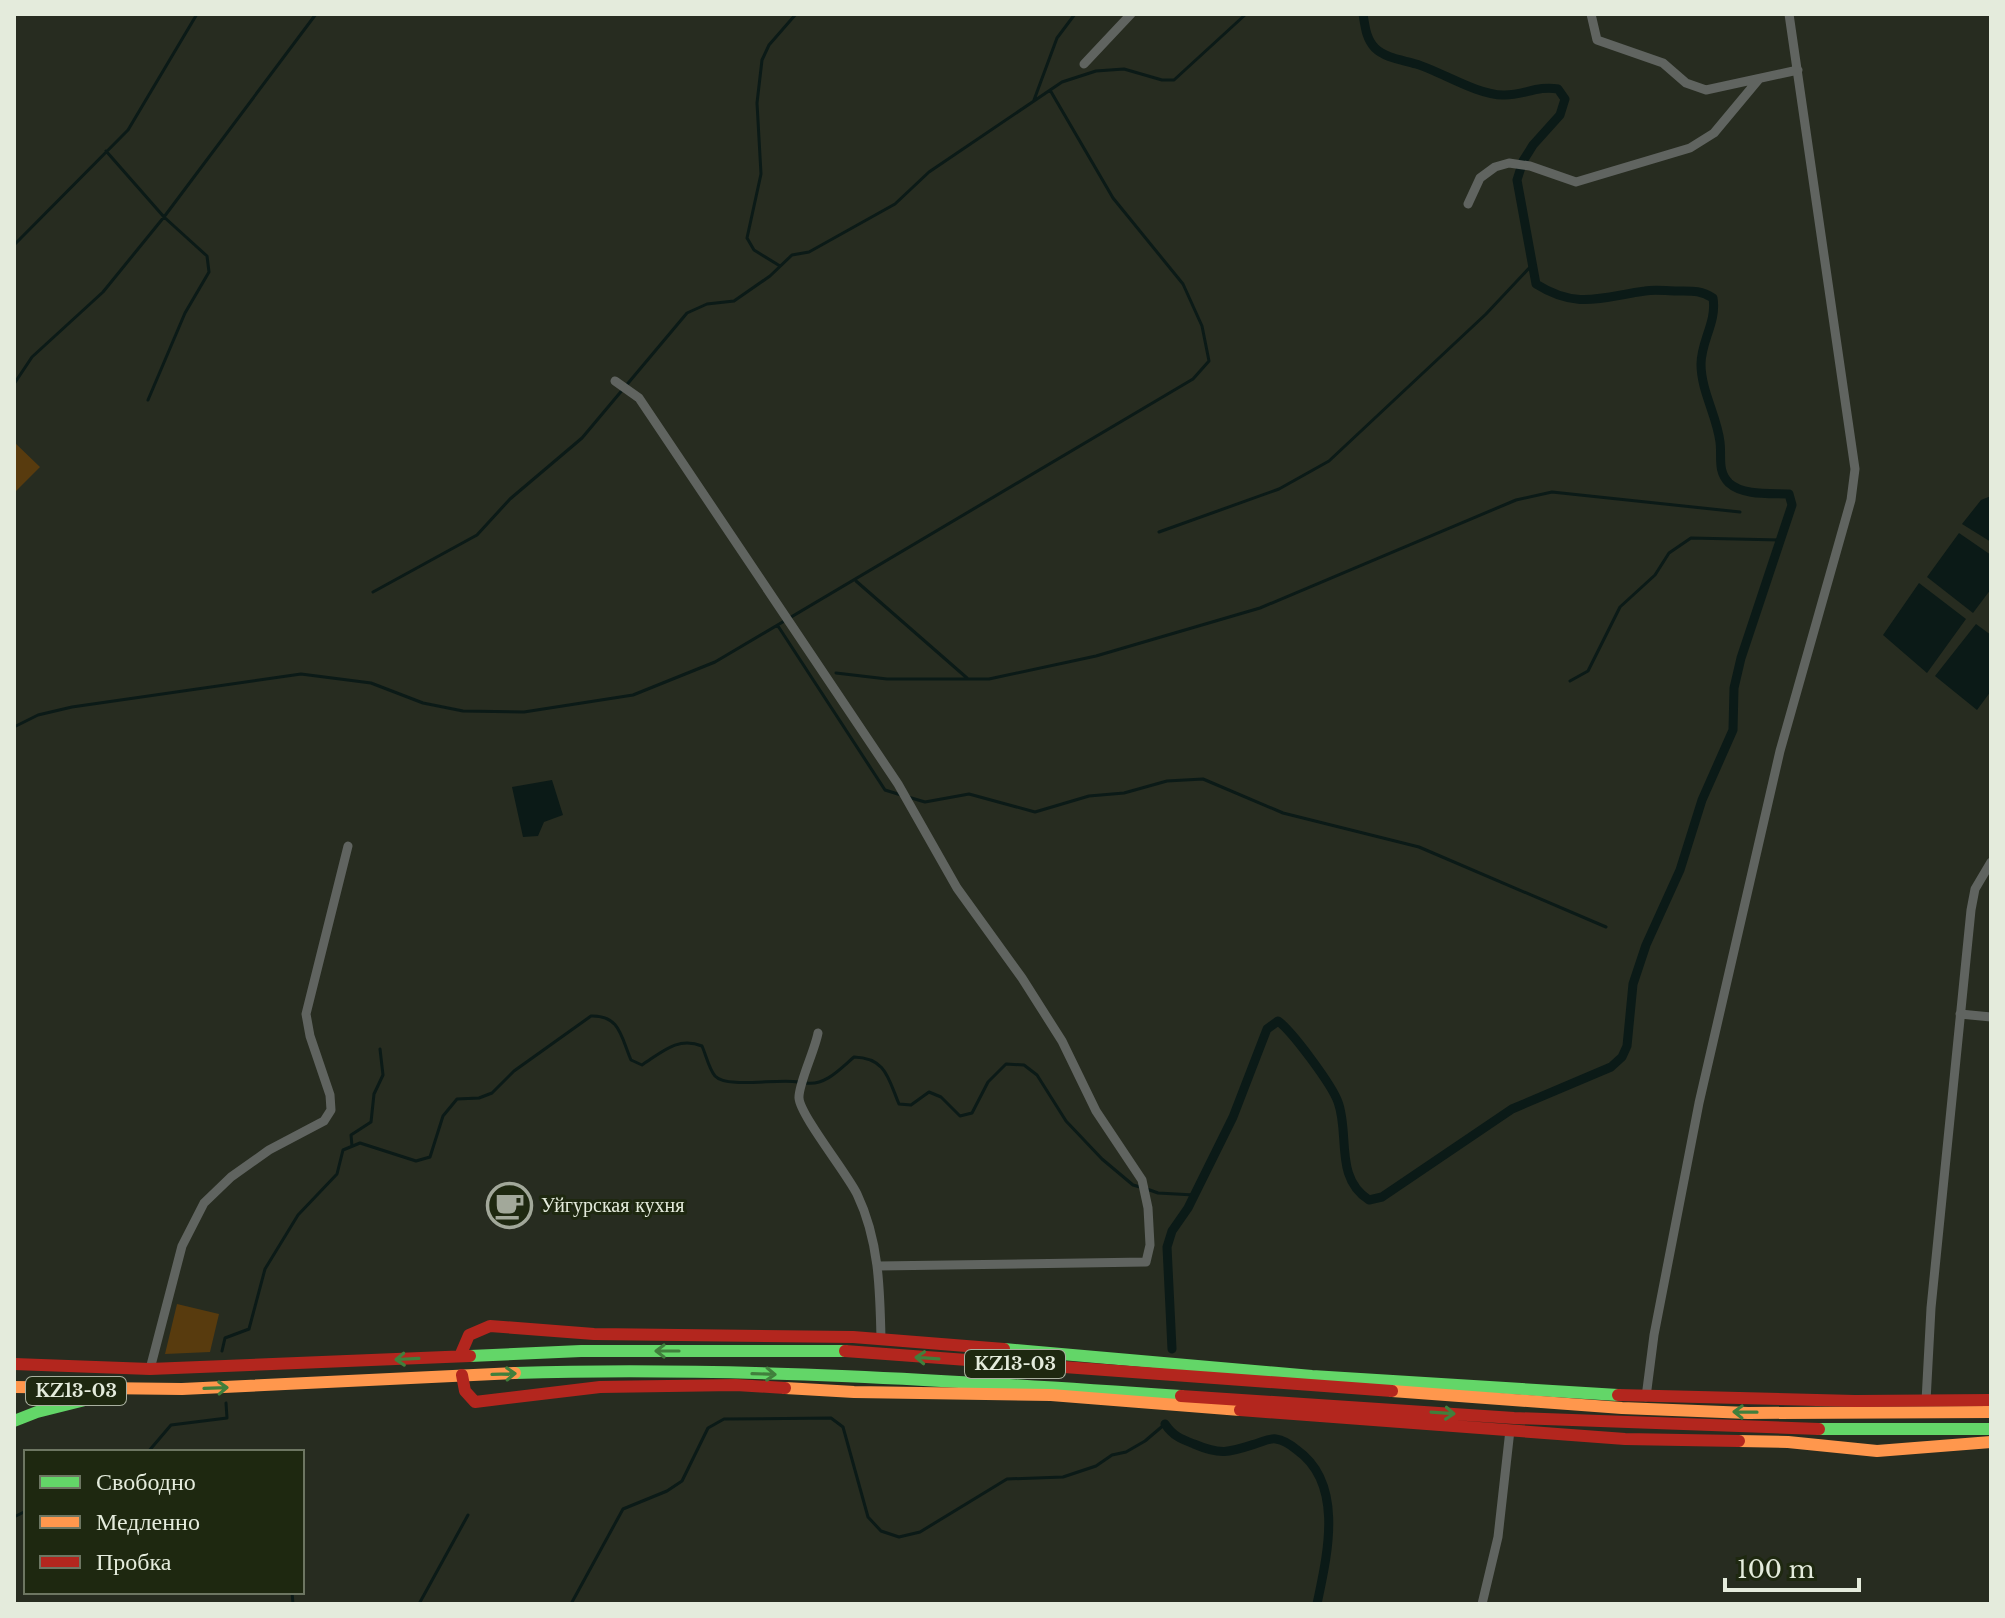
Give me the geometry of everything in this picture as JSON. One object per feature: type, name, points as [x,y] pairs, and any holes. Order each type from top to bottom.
[{"type":"main road","points":[[460,1356],[464,1339],[475,1328],[490,1326],[606,1336],[814,1335],[1148,1363],[1646,1397],[1826,1403],[1991,1400]]},
{"type":"main road","points":[[877,1378],[881,1339]]},
{"type":"main road","name":"KZ13-03","points":[[14,1361],[39,1365],[150,1369],[581,1351],[822,1350],[1622,1408],[1748,1413],[1991,1412]]},
{"type":"main road","name":"KZ13-03","points":[[14,1387],[138,1391],[550,1372],[720,1372],[1021,1385],[1627,1425],[1885,1432],[1991,1429]]},
{"type":"main road","points":[[462,1375],[465,1391],[475,1402],[561,1390],[635,1385],[736,1385],[854,1392],[1051,1395],[1625,1439],[1788,1442],[1877,1451],[1991,1442]]},
{"type":"main road","points":[[854,1378],[854,1392]]},
{"type":"main road","points":[[14,1421],[71,1402],[138,1391]]},
{"type":"street","points":[[1084,64],[1131,14]]},
{"type":"street","points":[[1591,14],[1597,40],[1663,63],[1686,83],[1706,90],[1798,70]]},
{"type":"street","points":[[1646,1397],[1654,1335],[1699,1103],[1780,751],[1851,500],[1855,469],[1789,14]]},
{"type":"street","points":[[1468,204],[1480,178],[1495,167],[1509,163],[1530,166],[1576,182],[1690,148],[1714,133],[1759,79]]},
{"type":"street","points":[[615,381],[639,398],[898,784],[957,888],[1022,978],[1062,1041],[1096,1111],[1142,1180],[1148,1208],[1150,1245],[1146,1262],[878,1266]]},
{"type":"street","points":[[150,1369],[182,1246],[204,1203],[231,1177],[269,1150],[324,1121],[331,1110],[330,1095],[310,1036],[306,1014],[348,846]]},
{"type":"street","points":[[1926,1401],[1931,1308],[1971,910],[1975,889],[1991,862]]},
{"type":"street","points":[[1960,1014],[1991,1017]]},
{"type":"street","points":[[818,1033],[799,1097],[803,1113],[843,1168],[869,1224],[878,1266],[881,1339]]},
{"type":"street","points":[[1482,1604],[1498,1537],[1510,1430]]},
{"type":"shaded area","points":[[14,442],[40,467],[14,493]]},
{"type":"shaded area","points":[[1991,496],[1991,542],[1962,524],[1981,500]]},
{"type":"shaded area","points":[[1959,533],[1991,555],[1991,589],[1973,613],[1927,577]]},
{"type":"shaded area","points":[[1919,583],[1966,619],[1927,673],[1883,635]]},
{"type":"shaded area","points":[[1976,624],[1991,635],[1991,691],[1977,710],[1935,676]]},
{"type":"shaded area","points":[[552,780],[563,815],[544,822],[538,836],[523,837],[512,787]]},
{"type":"shaded area","points":[[177,1304],[219,1314],[210,1352],[165,1354]]},
{"type":"waterway","points":[[14,245],[128,130],[197,14]]},
{"type":"waterway","points":[[14,384],[32,357],[103,292],[164,217],[316,14]]},
{"type":"waterway","points":[[780,266],[754,250],[747,238],[761,174],[757,103],[762,60],[769,45],[796,14]]},
{"type":"waterway","points":[[1034,100],[1057,38],[1075,14]]},
{"type":"waterway","points":[[373,592],[477,535],[510,499],[582,438],[687,313],[707,304],[734,301],[770,276],[792,255],[809,252],[895,204],[929,172],[1062,82],[1096,71],[1124,69],[1162,80],[1174,80],[1246,14]]},
{"type":"waterway","points":[[1172,1349],[1167,1247],[1172,1231],[1188,1208],[1233,1117],[1267,1029],[1278,1021],[1302,1047],[1334,1094],[1341,1114],[1347,1168],[1358,1191],[1369,1200],[1382,1197],[1512,1109],[1611,1067],[1622,1057],[1627,1046],[1633,984],[1646,945],[1680,870],[1702,800],[1733,730],[1734,688],[1741,658],[1792,505],[1789,494],[1742,490],[1729,483],[1723,474],[1718,432],[1701,364],[1713,315],[1713,298],[1696,292],[1653,290],[1590,300],[1577,299],[1564,297],[1536,284],[1517,180],[1523,161],[1533,145],[1560,115],[1565,99],[1558,89],[1493,94],[1389,56],[1370,41],[1363,14]]},
{"type":"waterway","points":[[14,727],[38,715],[72,707],[301,674],[371,683],[423,703],[463,711],[524,712],[633,695],[715,662],[1193,379],[1209,361],[1202,326],[1183,284],[1113,198],[1050,90]]},
{"type":"waterway","points":[[106,151],[164,217],[207,256],[209,272],[185,313],[148,400]]},
{"type":"waterway","points":[[1159,532],[1279,489],[1329,461],[1486,314],[1532,265]]},
{"type":"waterway","points":[[836,673],[887,679],[989,679],[1096,656],[1260,608],[1516,500],[1552,492],[1740,512]]},
{"type":"waterway","points":[[1570,681],[1588,671],[1620,607],[1655,575],[1669,553],[1691,538],[1781,540]]},
{"type":"waterway","points":[[856,581],[967,678]]},
{"type":"waterway","points":[[778,626],[885,790],[901,795]]},
{"type":"waterway","points":[[908,797],[925,802],[969,794],[1035,812],[1089,796],[1124,793],[1167,781],[1203,779],[1283,813],[1419,847],[1606,927]]},
{"type":"waterway","points":[[222,1351],[225,1338],[249,1329],[265,1269],[298,1215],[337,1174],[343,1150],[360,1143],[416,1161],[430,1157],[443,1116],[457,1099],[479,1098],[492,1093],[514,1071],[591,1016],[614,1023],[631,1060],[642,1065],[670,1047],[693,1043],[702,1046],[709,1066],[721,1080],[742,1083],[798,1082]]},
{"type":"waterway","points":[[352,1146],[351,1135],[371,1122],[374,1094],[383,1075],[380,1049]]},
{"type":"waterway","points":[[806,1083],[826,1079],[854,1057],[865,1058],[884,1071],[899,1104],[911,1105],[929,1092],[941,1097],[960,1116],[972,1113],[988,1082],[1006,1064],[1024,1065],[1037,1075],[1066,1121],[1102,1159],[1133,1185],[1140,1187]]},
{"type":"waterway","points":[[1147,1189],[1158,1193],[1194,1195]]},
{"type":"waterway","points":[[150,1450],[171,1425],[227,1418],[226,1403]]},
{"type":"waterway","points":[[571,1604],[623,1509],[667,1491],[682,1481],[708,1428],[724,1419],[831,1418],[843,1427],[868,1517],[881,1531],[899,1537],[920,1532],[1007,1479],[1063,1477],[1096,1466],[1112,1455],[1126,1452],[1145,1441],[1165,1424]]},
{"type":"waterway","points":[[1165,1424],[1181,1439],[1219,1451],[1269,1439],[1279,1440],[1292,1446],[1312,1464],[1322,1482],[1329,1522],[1317,1604]]},
{"type":"waterway","points":[[14,1517],[24,1512]]},
{"type":"waterway","points":[[419,1604],[468,1515]]},
{"type":"waterway","points":[[292,1594],[293,1604]]},
{"type":"traffic: fast","points":[[1004,1349],[1312,1376],[1618,1395]]},
{"type":"traffic: fast","points":[[470,1356],[581,1351],[845,1351]]},
{"type":"traffic: fast","points":[[515,1373],[765,1373],[1181,1396]]},
{"type":"traffic: fast","points":[[14,1421],[93,1398]]},
{"type":"traffic: fast","points":[[1819,1429],[1991,1429]]},
{"type":"traffic: slow","points":[[14,1387],[182,1389],[515,1373]]},
{"type":"traffic: slow","points":[[785,1388],[1051,1395],[1240,1410]]},
{"type":"traffic: slow","points":[[1392,1391],[1622,1408],[1748,1413],[1991,1412]]},
{"type":"traffic: slow","points":[[1739,1441],[1788,1442],[1877,1451],[1991,1442]]},
{"type":"traffic: jam","points":[[460,1356],[469,1335],[490,1326],[594,1334],[853,1337],[1004,1349]]},
{"type":"traffic: jam","points":[[845,1351],[1392,1391]]},
{"type":"traffic: jam","points":[[14,1364],[150,1369],[470,1356]]},
{"type":"traffic: jam","points":[[462,1375],[465,1391],[475,1402],[600,1387],[736,1385],[785,1388]]},
{"type":"traffic: jam","points":[[1618,1395],[1855,1401],[1991,1400]]},
{"type":"traffic: jam","points":[[1181,1396],[1514,1418],[1819,1429]]},
{"type":"traffic: jam","points":[[1240,1410],[1625,1439],[1739,1441]]},
{"type":"place","name":"Уйгурская кухня","points":[[510,1205]]}]
